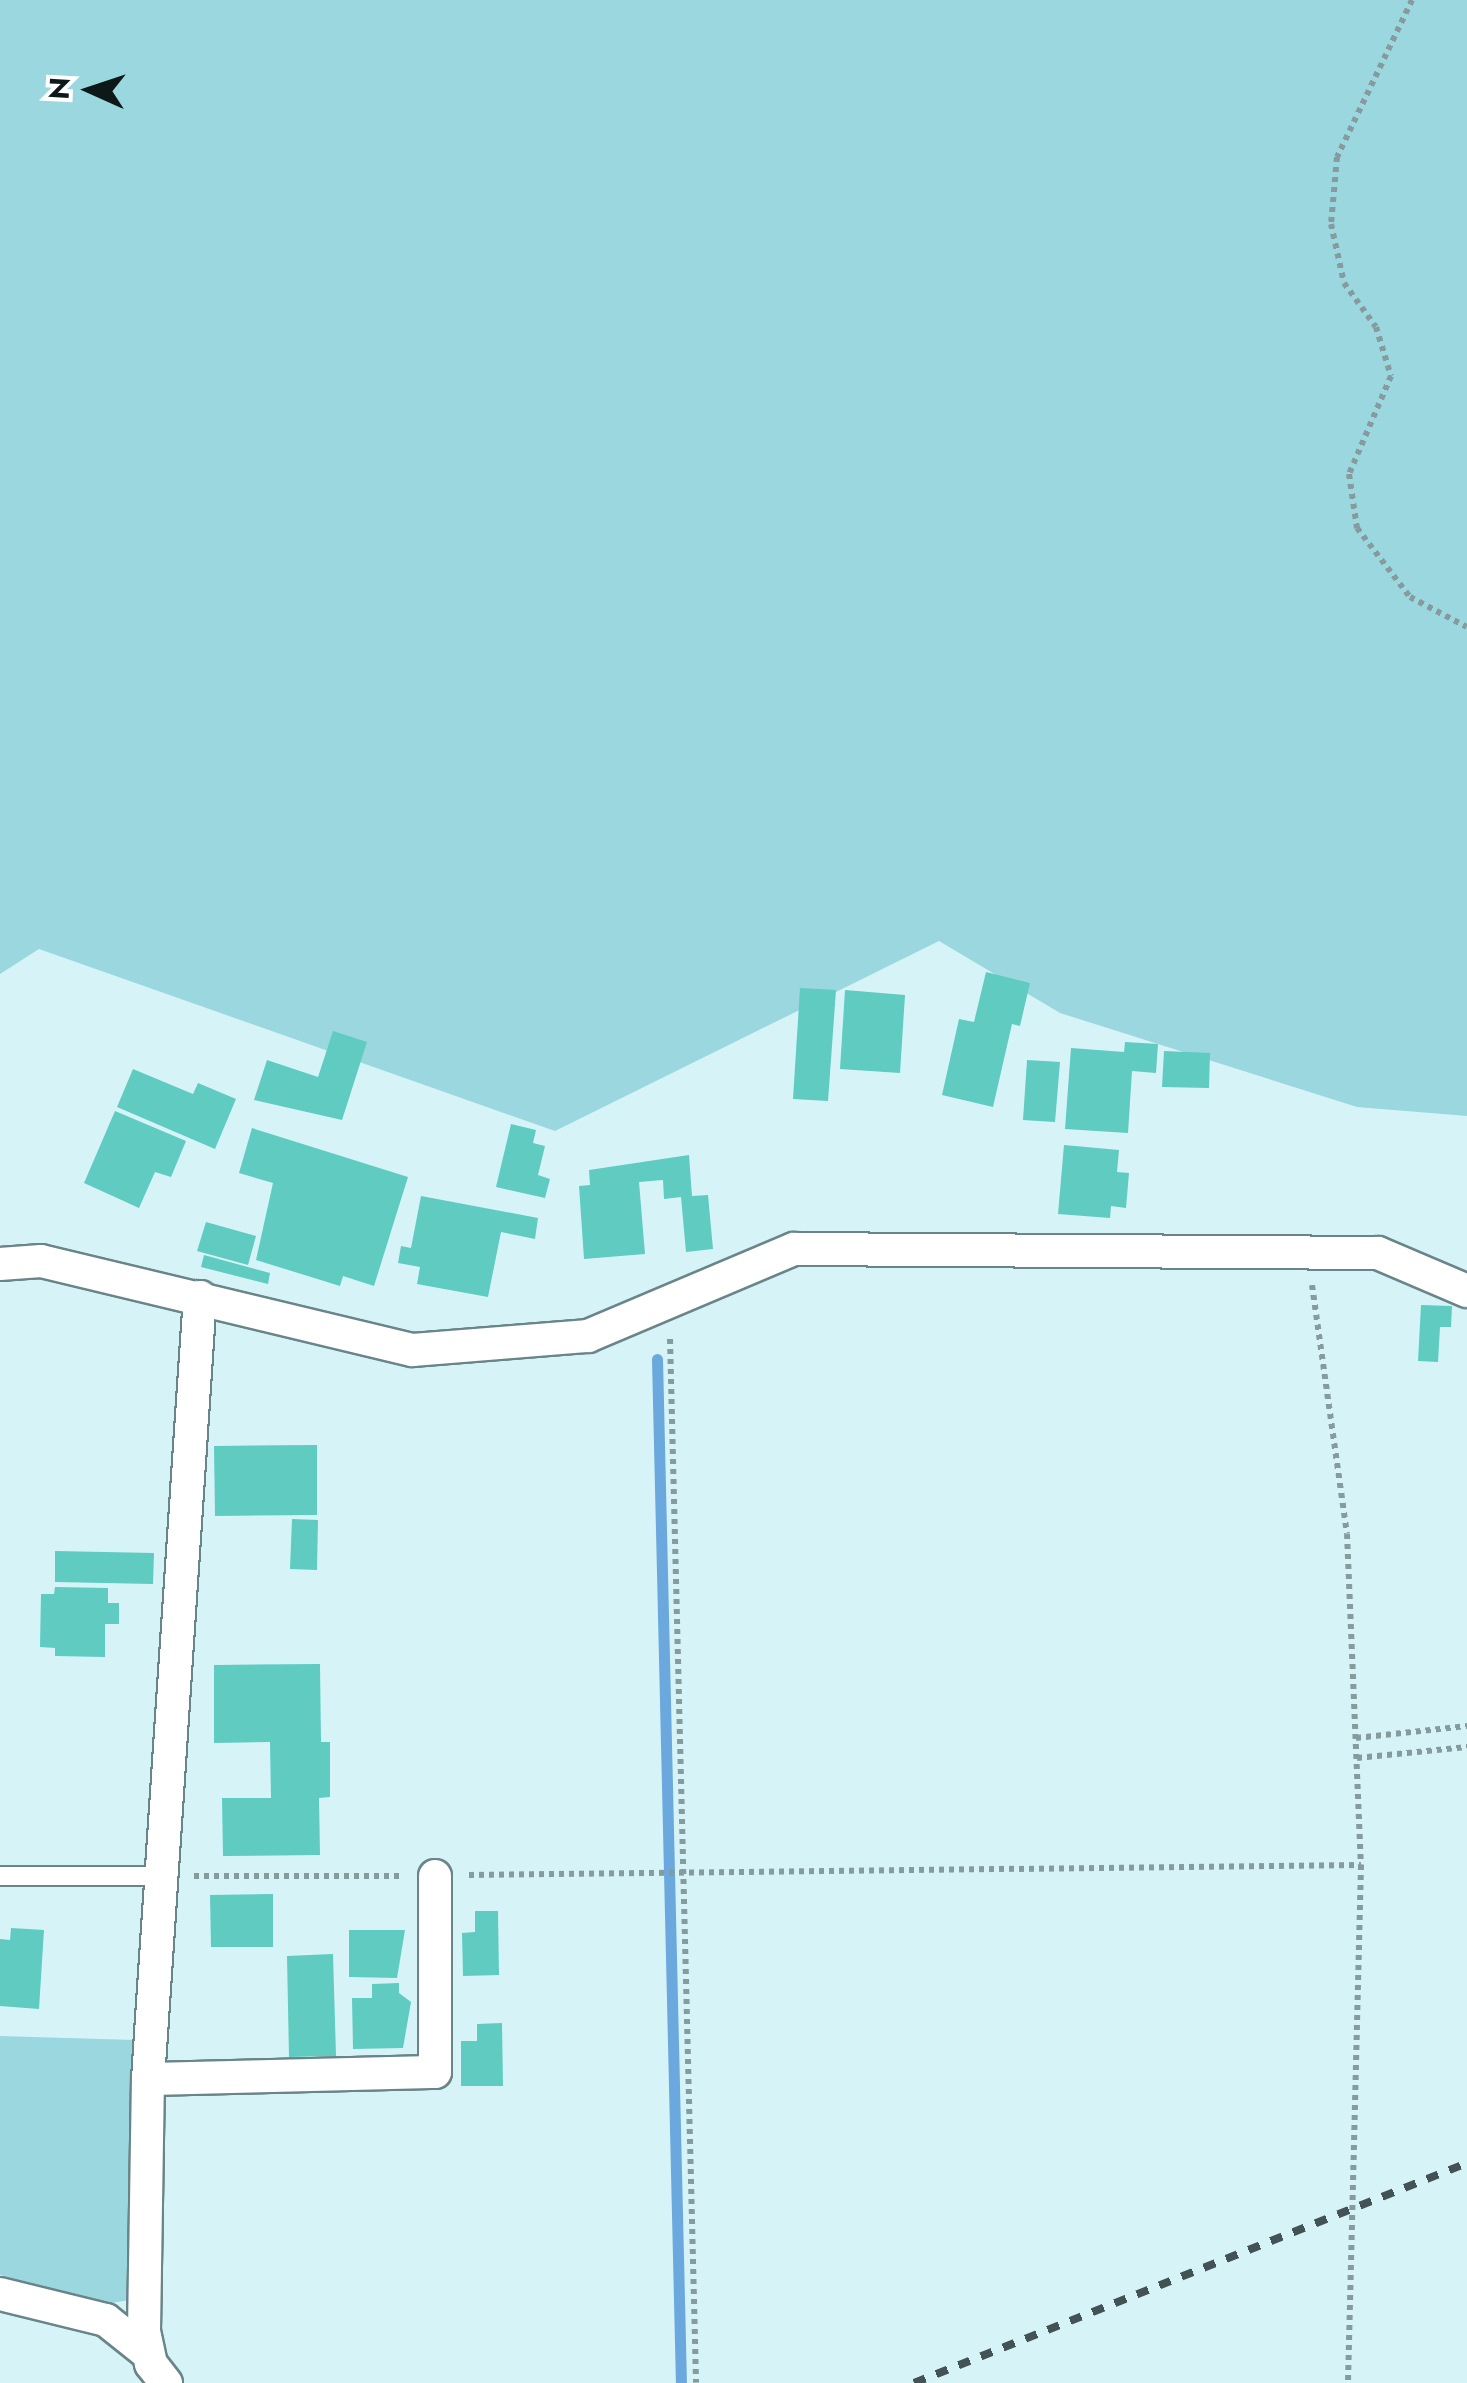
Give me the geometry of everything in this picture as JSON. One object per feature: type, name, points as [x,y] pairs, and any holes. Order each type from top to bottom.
[{"type":"street","points":[[0,1264],[40,1261],[413,1350],[588,1336],[794,1250],[1378,1253],[1467,1291]]},
{"type":"street","points":[[146,2352],[148,2079],[158,1876],[200,1297]]},
{"type":"street","points":[[148,2079],[435,2072],[435,1876]]},
{"type":"street","points":[[0,2294],[106,2320],[146,2352],[166,2383]]},
{"type":"lane","points":[[0,1876],[158,1876]]},
{"type":"path","points":[[1412,0],[1337,157],[1331,224],[1344,283],[1376,327],[1391,376],[1349,474],[1357,528],[1410,596],[1467,628]]},
{"type":"path","points":[[1302,1250],[1320,1313],[1345,1516],[1362,1866],[1348,2383]]},
{"type":"path","points":[[668,1302],[696,2383]]},
{"type":"path","points":[[1356,1738],[1467,1726]]},
{"type":"path","points":[[1357,1758],[1467,1747]]},
{"type":"path","points":[[662,1870],[1362,1866]]},
{"type":"shaded area","points":[[0,0],[1467,0],[1467,1116],[1357,1107],[1060,1013],[939,941],[555,1131],[39,949],[0,974]]},
{"type":"shaded area","points":[[0,2036],[135,2040],[129,2300],[106,2304],[0,2275]]},
{"type":"building","points":[[986,972],[1030,983],[1020,1026],[1012,1024],[993,1107],[942,1095],[959,1019],[974,1022]]},
{"type":"building","points":[[800,988],[836,990],[828,1101],[793,1099]]},
{"type":"building","points":[[845,990],[905,995],[900,1073],[840,1069]]},
{"type":"building","points":[[333,1031],[367,1042],[342,1120],[254,1100],[267,1060],[318,1077]]},
{"type":"building","points":[[1125,1042],[1158,1044],[1156,1073],[1132,1071],[1128,1133],[1065,1129],[1071,1048],[1124,1052]]},
{"type":"building","points":[[1164,1051],[1210,1053],[1209,1088],[1162,1087]]},
{"type":"building","points":[[1027,1060],[1060,1062],[1055,1122],[1023,1120]]},
{"type":"building","points":[[133,1069],[193,1094],[198,1083],[236,1099],[215,1149],[117,1107]]},
{"type":"building","points":[[115,1111],[186,1141],[171,1177],[155,1172],[139,1208],[84,1183]]},
{"type":"building","points":[[511,1124],[536,1130],[533,1143],[545,1146],[538,1175],[550,1179],[545,1198],[496,1187]]},
{"type":"building","points":[[252,1128],[408,1177],[374,1286],[343,1276],[340,1286],[256,1260],[273,1183],[239,1173]]},
{"type":"building","points":[[1064,1145],[1119,1150],[1117,1172],[1129,1173],[1126,1208],[1111,1206],[1110,1218],[1058,1214]]},
{"type":"building","points":[[689,1155],[692,1196],[708,1195],[713,1249],[686,1252],[681,1197],[664,1199],[663,1180],[639,1182],[645,1254],[584,1259],[579,1186],[590,1185],[589,1170]]},
{"type":"building","points":[[421,1196],[538,1218],[535,1239],[501,1232],[488,1297],[417,1284],[420,1267],[398,1263],[401,1246],[411,1248]]},
{"type":"building","points":[[206,1222],[256,1236],[248,1265],[197,1251]]},
{"type":"building","points":[[204,1255],[270,1273],[268,1284],[201,1267]]},
{"type":"building","points":[[1421,1305],[1452,1306],[1451,1327],[1440,1327],[1438,1362],[1418,1361]]},
{"type":"building","points":[[317,1445],[317,1515],[215,1516],[214,1446]]},
{"type":"building","points":[[292,1519],[318,1520],[317,1570],[290,1569]]},
{"type":"building","points":[[55,1551],[154,1553],[153,1584],[55,1582]]},
{"type":"building","points":[[55,1587],[108,1588],[108,1603],[119,1603],[119,1624],[105,1624],[105,1657],[55,1656],[55,1648],[40,1647],[41,1594],[54,1594]]},
{"type":"building","points":[[320,1664],[321,1742],[330,1742],[330,1797],[319,1798],[320,1855],[223,1856],[222,1798],[271,1798],[270,1742],[214,1743],[214,1665]]},
{"type":"building","points":[[273,1894],[273,1947],[211,1947],[210,1895]]},
{"type":"building","points":[[475,1911],[498,1911],[499,1975],[463,1976],[462,1933],[475,1932]]},
{"type":"building","points":[[11,1928],[44,1930],[39,2009],[0,2006],[0,1939],[10,1940]]},
{"type":"building","points":[[349,1930],[405,1930],[397,1978],[349,1977]]},
{"type":"building","points":[[333,1954],[336,2056],[289,2057],[287,1956]]},
{"type":"building","points":[[399,1983],[399,1993],[411,2002],[403,2048],[353,2049],[352,1998],[372,1998],[372,1984]]},
{"type":"building","points":[[502,2023],[503,2086],[461,2086],[461,2041],[477,2041],[477,2024]]},
{"type":"waterway","points":[[657,1359],[681,2383]]},
{"type":"railway","points":[[914,2383],[1467,2163]]}]
